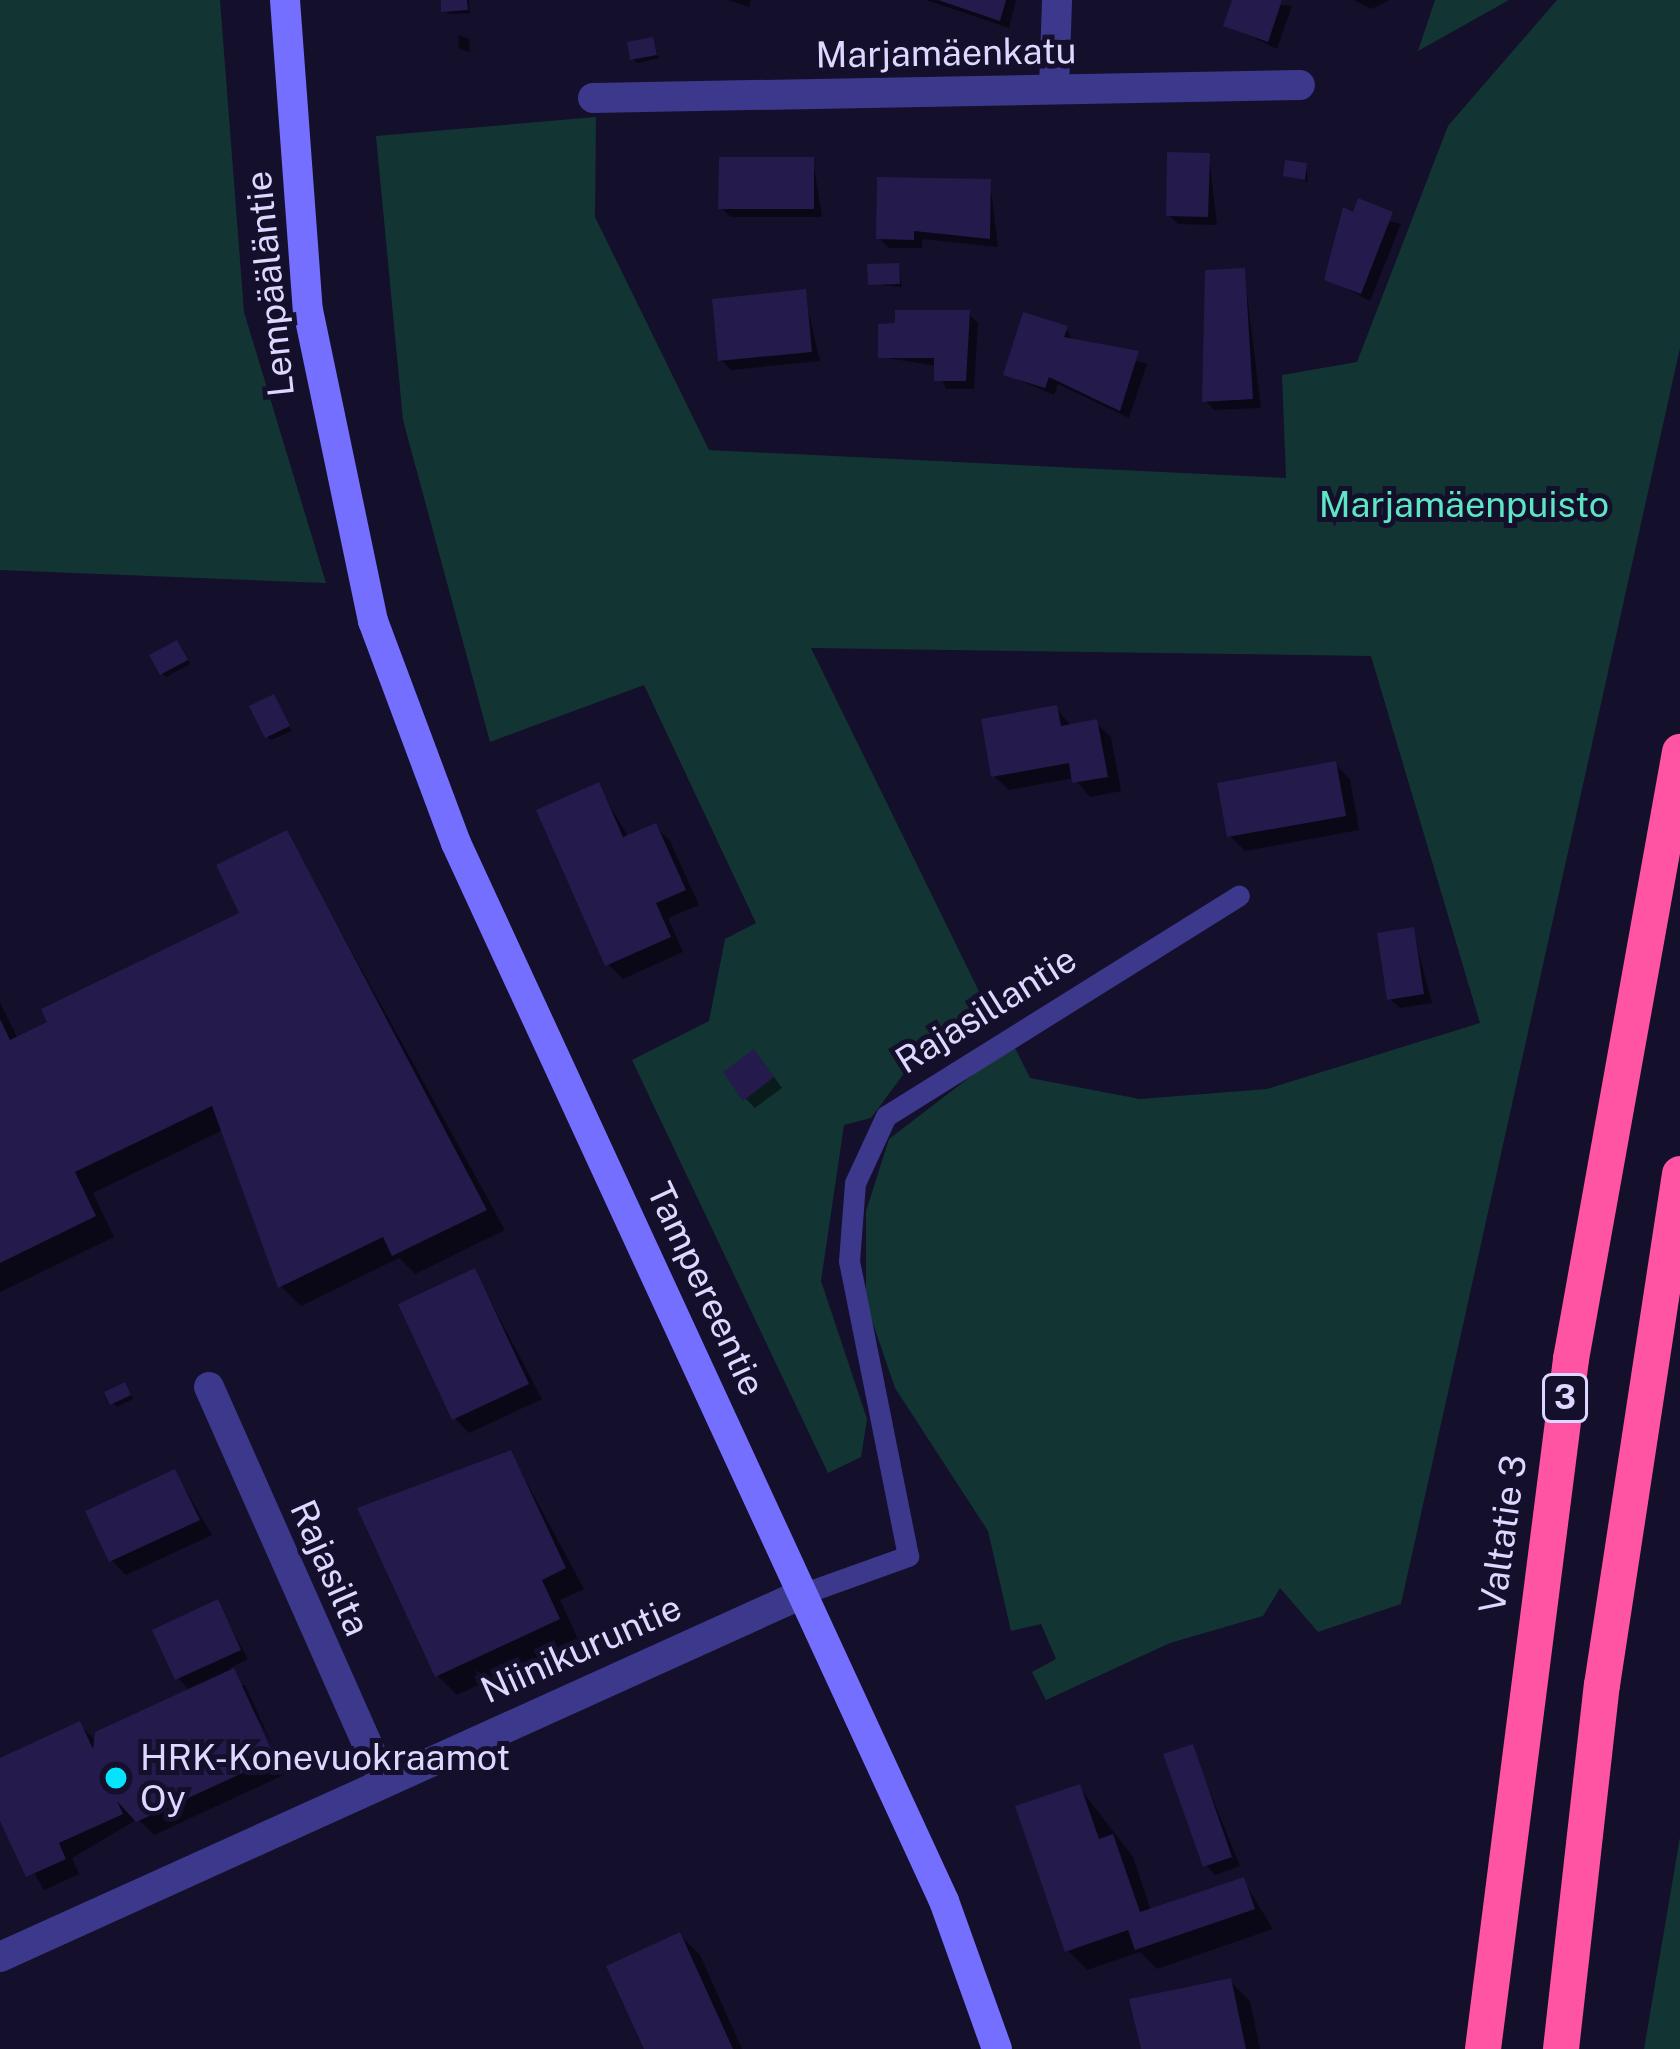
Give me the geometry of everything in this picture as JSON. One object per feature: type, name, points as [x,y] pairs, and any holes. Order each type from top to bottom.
[{"type":"highway","name":"Valtatie 3","points":[[1483,2049],[1571,1359],[1680,752]]},
{"type":"highway","name":"3","points":[[1562,2049],[1605,1662],[1680,1174]]},
{"type":"main road","name":"Lempääläntie","points":[[284,0],[308,310],[354,557]]},
{"type":"main road","name":"Tampereentie","points":[[354,557],[456,843],[944,1901],[997,2049]]},
{"type":"street","points":[[1054,88],[1057,0]]},
{"type":"street","name":"Marjamäenkatu","points":[[593,98],[1300,86]]},
{"type":"street","name":"Rajasilta","points":[[209,1388],[383,1780]]},
{"type":"street","name":"Niinikuruntie","points":[[0,1957],[802,1594]]},
{"type":"lane","name":"Rajasillantie","points":[[802,1594],[908,1556],[849,1261],[855,1183],[886,1116],[1239,896]]},
{"type":"green space","points":[[0,0],[220,0],[244,312],[326,583],[0,570]]},
{"type":"green space","points":[[1435,0],[1509,0],[1418,51]]},
{"type":"green space","name":"Marjamäenpuisto","points":[[1557,0],[1680,0],[1680,348],[1401,1604],[1318,1632],[1280,1588],[1263,1616],[1170,1643],[1046,1700],[1032,1672],[1056,1659],[1041,1624],[1011,1631],[988,1531],[895,1388],[866,1303],[866,1211],[889,1139],[1013,1044],[1030,1078],[1140,1099],[1267,1089],[1480,1023],[1371,656],[811,648],[991,1016],[911,1064],[871,1118],[844,1125],[821,1281],[867,1419],[861,1457],[828,1473],[632,1060],[709,1021],[725,939],[756,923],[644,685],[490,742],[403,420],[376,136],[596,117],[595,217],[709,450],[1286,478],[1282,375],[1357,362],[1448,126]]},
{"type":"green space","points":[[1680,1837],[1680,2049],[1644,2049]]},
{"type":"building","points":[[441,0],[467,0],[468,10],[441,12]]},
{"type":"building","points":[[938,0],[1006,0],[1000,21]]},
{"type":"building","points":[[1232,0],[1282,0],[1268,42],[1223,26]]},
{"type":"building","points":[[653,37],[657,55],[630,60],[627,42]]},
{"type":"building","points":[[1167,152],[1210,153],[1208,217],[1166,216]]},
{"type":"building","points":[[719,157],[814,157],[814,209],[718,209]]},
{"type":"building","points":[[1285,160],[1307,163],[1305,180],[1283,176]]},
{"type":"building","points":[[877,177],[991,179],[990,239],[914,231],[914,240],[876,239]]},
{"type":"building","points":[[1358,198],[1393,212],[1361,294],[1324,280],[1343,207],[1353,212]]},
{"type":"building","points":[[899,263],[900,284],[868,285],[867,264]]},
{"type":"building","points":[[1245,268],[1253,399],[1202,402],[1205,270]]},
{"type":"building","points":[[806,289],[812,352],[718,361],[712,299]]},
{"type":"building","points":[[895,310],[970,310],[966,381],[934,381],[934,358],[878,358],[878,324],[895,323]]},
{"type":"building","points":[[1023,312],[1068,326],[1064,337],[1139,351],[1120,411],[1049,377],[1045,388],[1003,375]]},
{"type":"building","points":[[177,640],[188,660],[160,675],[149,655]]},
{"type":"building","points":[[274,694],[290,726],[265,738],[249,706]]},
{"type":"building","points":[[1057,705],[1061,726],[1097,719],[1108,777],[1072,783],[1069,763],[991,777],[981,719]]},
{"type":"building","points":[[1336,761],[1346,816],[1227,837],[1217,783]]},
{"type":"building","points":[[599,782],[623,837],[656,823],[686,890],[656,903],[671,937],[605,966],[536,810]]},
{"type":"building","points":[[287,830],[487,1210],[392,1256],[383,1237],[278,1288],[212,1106],[75,1172],[96,1216],[0,1263],[0,1019],[10,1040],[47,1022],[41,1009],[239,913],[216,865]]},
{"type":"building","points":[[1414,927],[1424,994],[1387,1000],[1377,933]]},
{"type":"building","points":[[754,1049],[774,1077],[743,1101],[723,1072]]},
{"type":"building","points":[[475,1268],[529,1384],[452,1420],[398,1304]]},
{"type":"building","points":[[125,1382],[131,1395],[110,1405],[104,1392]]},
{"type":"building","points":[[511,1450],[566,1568],[542,1580],[560,1619],[435,1677],[357,1508]]},
{"type":"building","points":[[175,1469],[200,1520],[109,1562],[85,1511]]},
{"type":"building","points":[[218,1599],[241,1650],[175,1680],[152,1630]]},
{"type":"building","name":"HRK-Konevuokraamot Oy","points":[[234,1668],[275,1758],[136,1822],[117,1801],[123,1814],[59,1843],[66,1859],[26,1877],[0,1821],[0,1758],[80,1721],[93,1749],[95,1732]]},
{"type":"building","points":[[1193,1744],[1232,1857],[1203,1867],[1163,1754]]},
{"type":"building","points":[[1080,1784],[1099,1839],[1113,1834],[1140,1912],[1244,1877],[1255,1909],[1135,1950],[1128,1930],[1065,1952],[1015,1806]]},
{"type":"building","points":[[680,1932],[733,2049],[644,2049],[606,1966]]},
{"type":"building","points":[[1231,1978],[1246,2049],[1141,2049],[1129,1999]]},
{"type":"place","name":"HRK-Konevuokraamot Oy","points":[[116,1778]]}]
